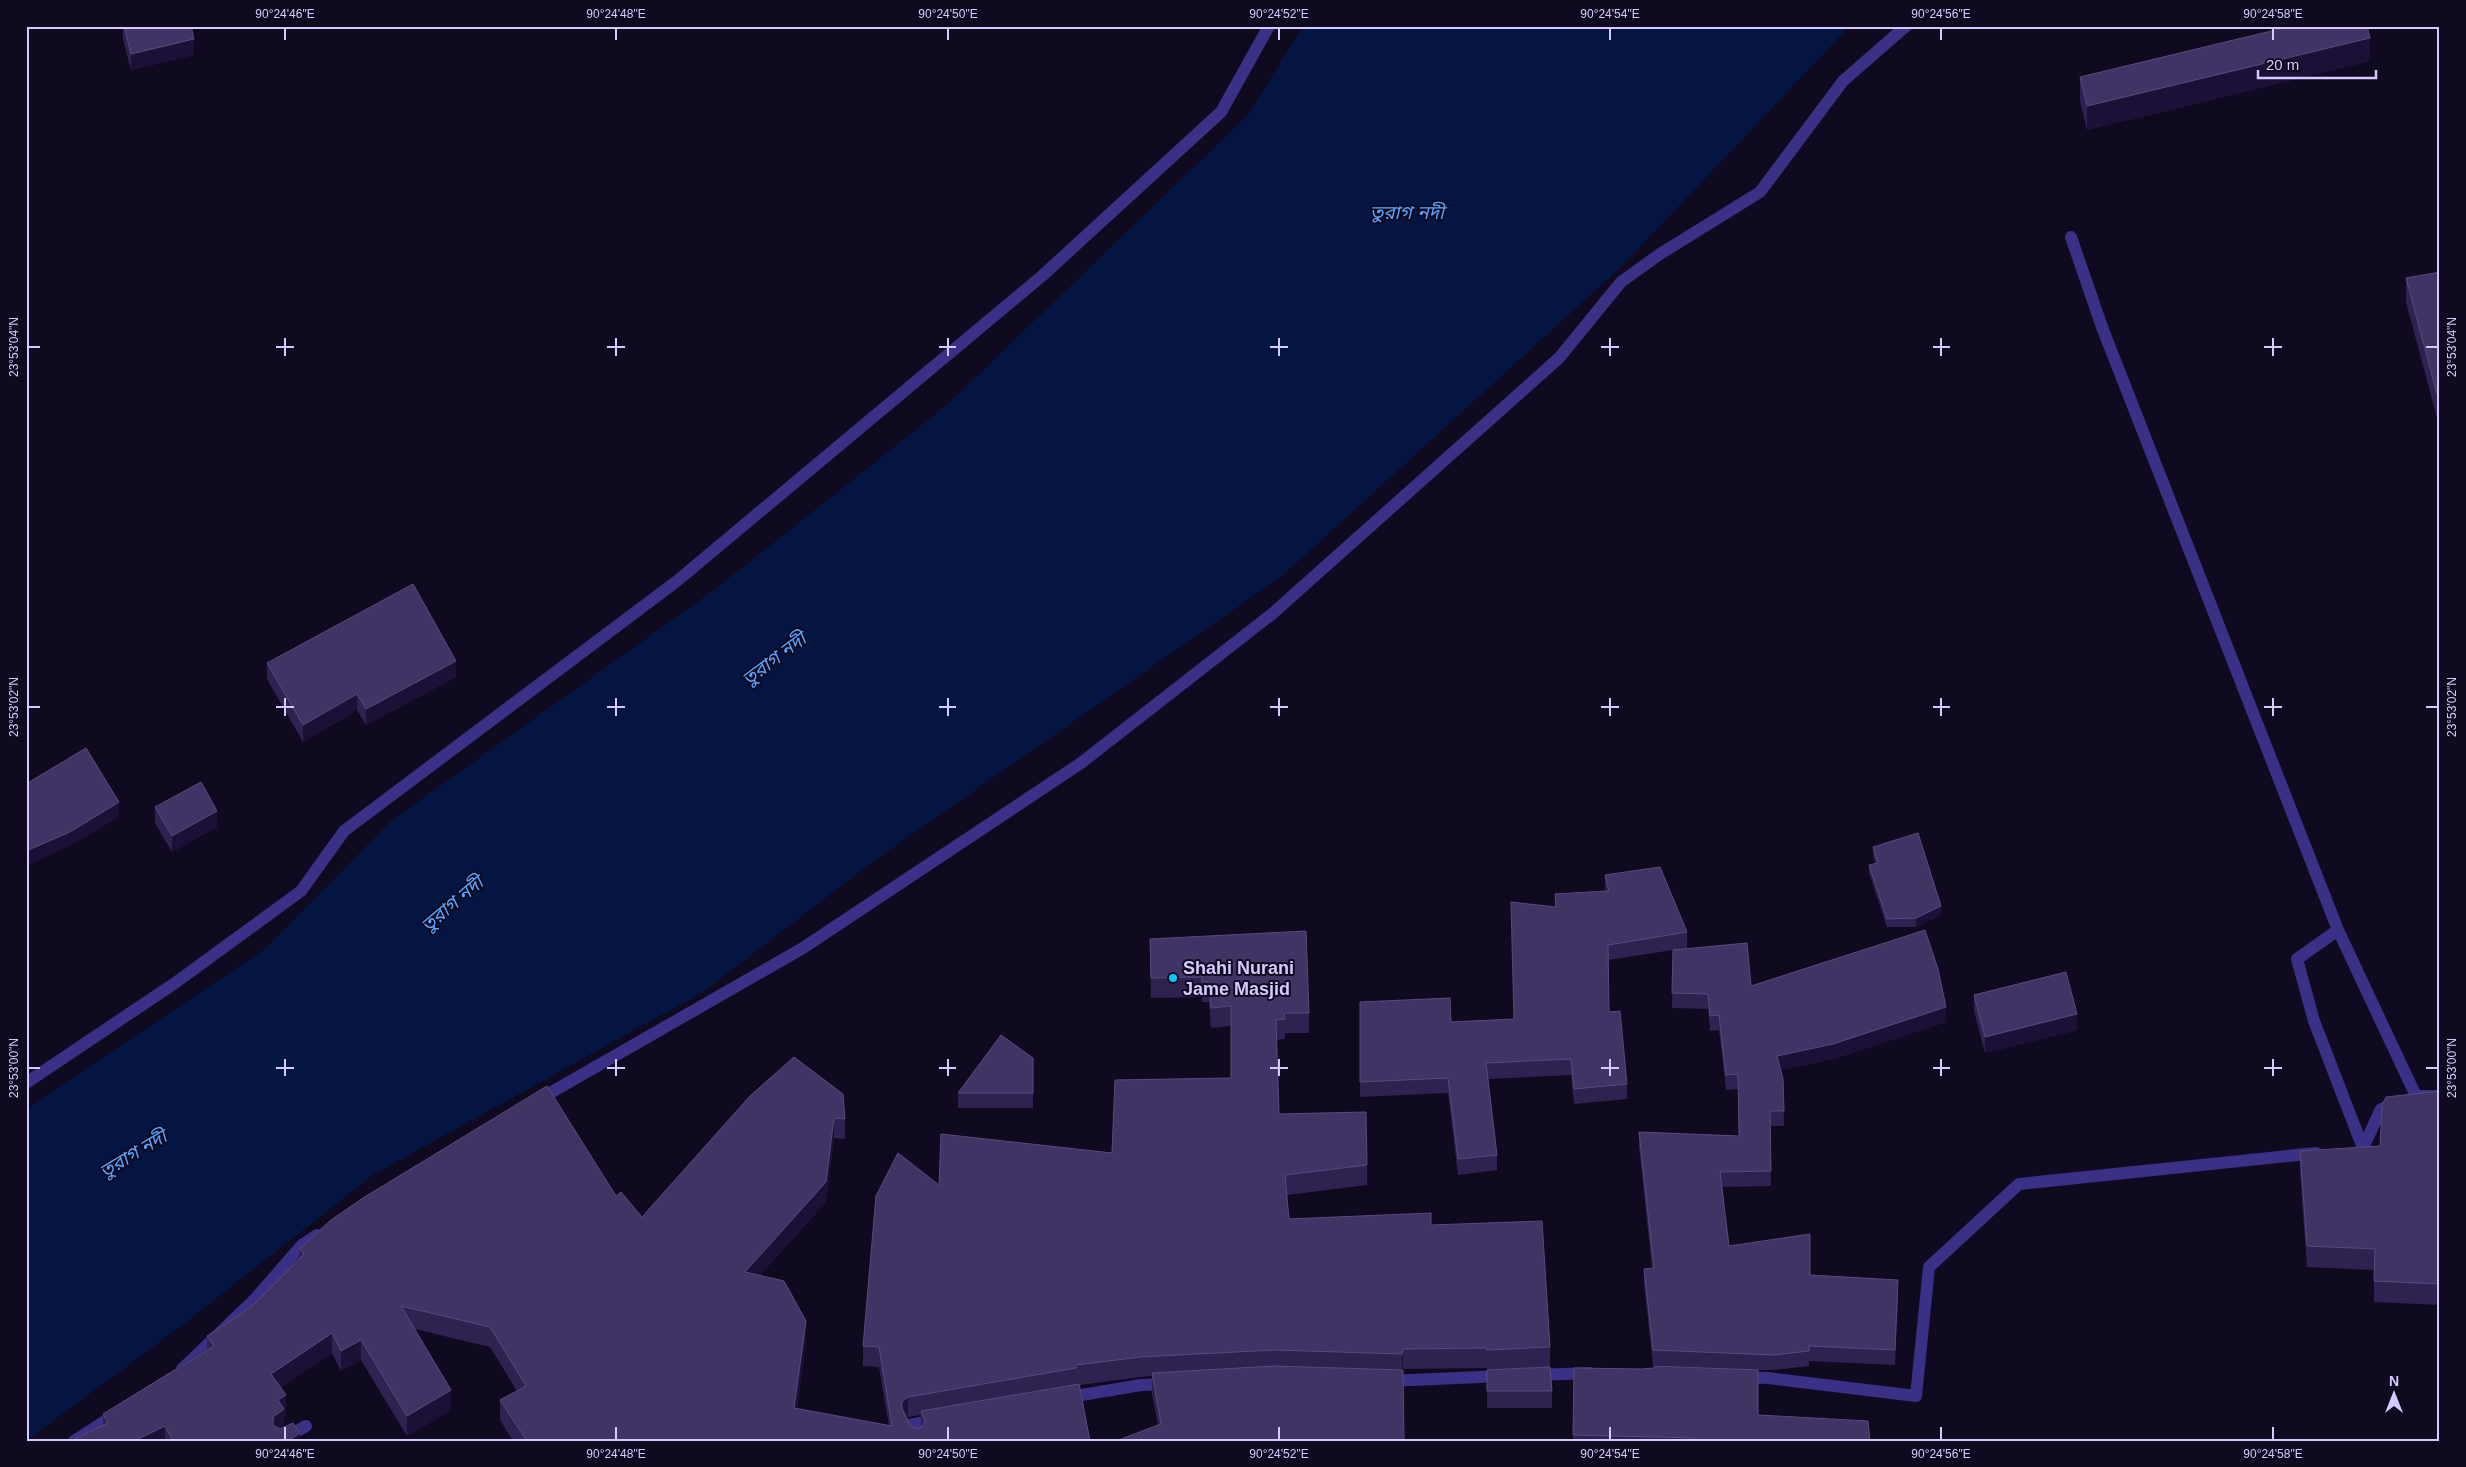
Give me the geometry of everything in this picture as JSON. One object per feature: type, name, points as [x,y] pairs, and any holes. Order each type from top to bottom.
[{"type":"street","points":[[26,1083],[175,983],[301,891],[344,831],[677,581],[1042,276],[1221,112],[1269,26]]},
{"type":"street","points":[[521,1110],[811,942],[1081,763],[1264,620],[1559,358],[1621,282],[1660,254],[1760,192],[1843,81],[1906,26]]},
{"type":"street","points":[[2071,237],[2102,327],[2338,930],[2416,1096]]},
{"type":"street","points":[[2338,930],[2297,959],[2314,1021],[2358,1149],[2381,1109],[2416,1096],[2440,1096]]},
{"type":"street","points":[[1729,1376],[1768,1378],[1916,1396],[1929,1267],[2019,1184],[2324,1152]]},
{"type":"street","points":[[174,1375],[187,1366],[255,1299],[302,1246],[325,1229]]},
{"type":"street","points":[[1372,1381],[1402,1382],[1601,1372]]},
{"type":"street","points":[[1054,1400],[1141,1385],[1179,1383]]},
{"type":"street","points":[[74,1441],[126,1407]]},
{"type":"street","points":[[917,1441],[909,1425],[948,1418]]},
{"type":"street","points":[[280,1441],[306,1426]]},
{"type":"water","name":"তুরাগ নদী","points":[[1303,26],[1850,26],[1619,269],[1282,576],[871,863],[703,992],[373,1175],[180,1327],[26,1441],[26,1109],[265,949],[391,821],[714,590],[947,405],[1249,114]]},
{"type":"building","points":[[124,26],[191,26],[194,39],[131,54]]},
{"type":"building","points":[[2292,26],[2367,26],[2370,38],[2087,106],[2080,77]]},
{"type":"building","points":[[2440,272],[2440,405],[2406,278]]},
{"type":"building","points":[[413,584],[456,661],[366,709],[357,694],[303,725],[267,663]]},
{"type":"building","points":[[86,748],[119,802],[70,832],[26,851],[26,784]]},
{"type":"building","points":[[201,782],[217,811],[172,836],[155,807]]},
{"type":"building","points":[[1918,833],[1941,906],[1916,918],[1887,919],[1869,865],[1878,863],[1873,847]]},
{"type":"building","points":[[1660,867],[1687,932],[1608,945],[1609,1012],[1620,1011],[1627,1084],[1574,1089],[1571,1059],[1486,1063],[1497,1155],[1458,1159],[1448,1078],[1360,1082],[1360,1002],[1450,998],[1451,1022],[1514,1019],[1511,902],[1556,907],[1555,894],[1609,891],[1605,875]]},
{"type":"building","points":[[1925,930],[1938,969],[1946,1007],[1833,1044],[1777,1056],[1783,1079],[1784,1111],[1770,1111],[1771,1171],[1720,1172],[1729,1246],[1810,1234],[1810,1275],[1898,1280],[1895,1350],[1809,1346],[1809,1351],[1773,1355],[1653,1350],[1644,1269],[1654,1268],[1639,1132],[1739,1136],[1738,1074],[1726,1075],[1719,1015],[1710,1016],[1708,994],[1672,993],[1673,950],[1747,943],[1751,986]]},
{"type":"building","points":[[1306,931],[1309,1013],[1284,1013],[1285,1019],[1276,1020],[1279,1114],[1366,1112],[1367,1165],[1285,1175],[1289,1219],[1431,1213],[1431,1225],[1542,1221],[1550,1347],[1487,1350],[1487,1348],[1403,1349],[1402,1354],[1274,1350],[1141,1357],[1076,1365],[1076,1368],[908,1397],[902,1402],[902,1408],[910,1425],[917,1429],[923,1426],[925,1422],[921,1411],[1079,1384],[1090,1441],[527,1441],[500,1400],[526,1386],[490,1327],[401,1306],[451,1390],[407,1416],[361,1340],[341,1351],[332,1333],[271,1374],[286,1395],[278,1400],[284,1409],[273,1417],[273,1425],[280,1429],[293,1423],[300,1433],[288,1441],[173,1441],[165,1426],[134,1441],[70,1441],[108,1423],[103,1414],[214,1346],[207,1336],[251,1307],[304,1254],[299,1249],[331,1220],[363,1198],[547,1086],[616,1196],[621,1192],[642,1217],[750,1096],[794,1057],[843,1094],[845,1119],[834,1118],[826,1182],[745,1272],[784,1281],[806,1321],[794,1408],[892,1426],[879,1347],[863,1346],[876,1196],[898,1153],[939,1185],[941,1134],[1112,1153],[1115,1080],[1231,1078],[1231,1006],[1211,1008],[1209,982],[1202,982],[1202,977],[1151,978],[1150,939]]},
{"type":"building","points":[[2066,972],[2077,1014],[1985,1037],[1974,995]]},
{"type":"building","points":[[1001,1035],[1033,1058],[1033,1093],[958,1093]]},
{"type":"building","points":[[2440,1091],[2440,1284],[2374,1281],[2375,1249],[2307,1246],[2300,1151],[2380,1146],[2382,1105],[2386,1097]]},
{"type":"building","points":[[1274,1366],[1403,1370],[1404,1441],[1116,1441],[1161,1424],[1152,1373]]},
{"type":"building","points":[[1654,1366],[1758,1370],[1758,1415],[1868,1421],[1870,1441],[1694,1441],[1695,1438],[1573,1435],[1574,1368],[1642,1369],[1654,1368]]},
{"type":"building","points":[[1550,1367],[1552,1391],[1487,1391],[1487,1370]]},
{"type":"place","name":"Shahi Nurani Jame Masjid","points":[[1173,978]]}]
